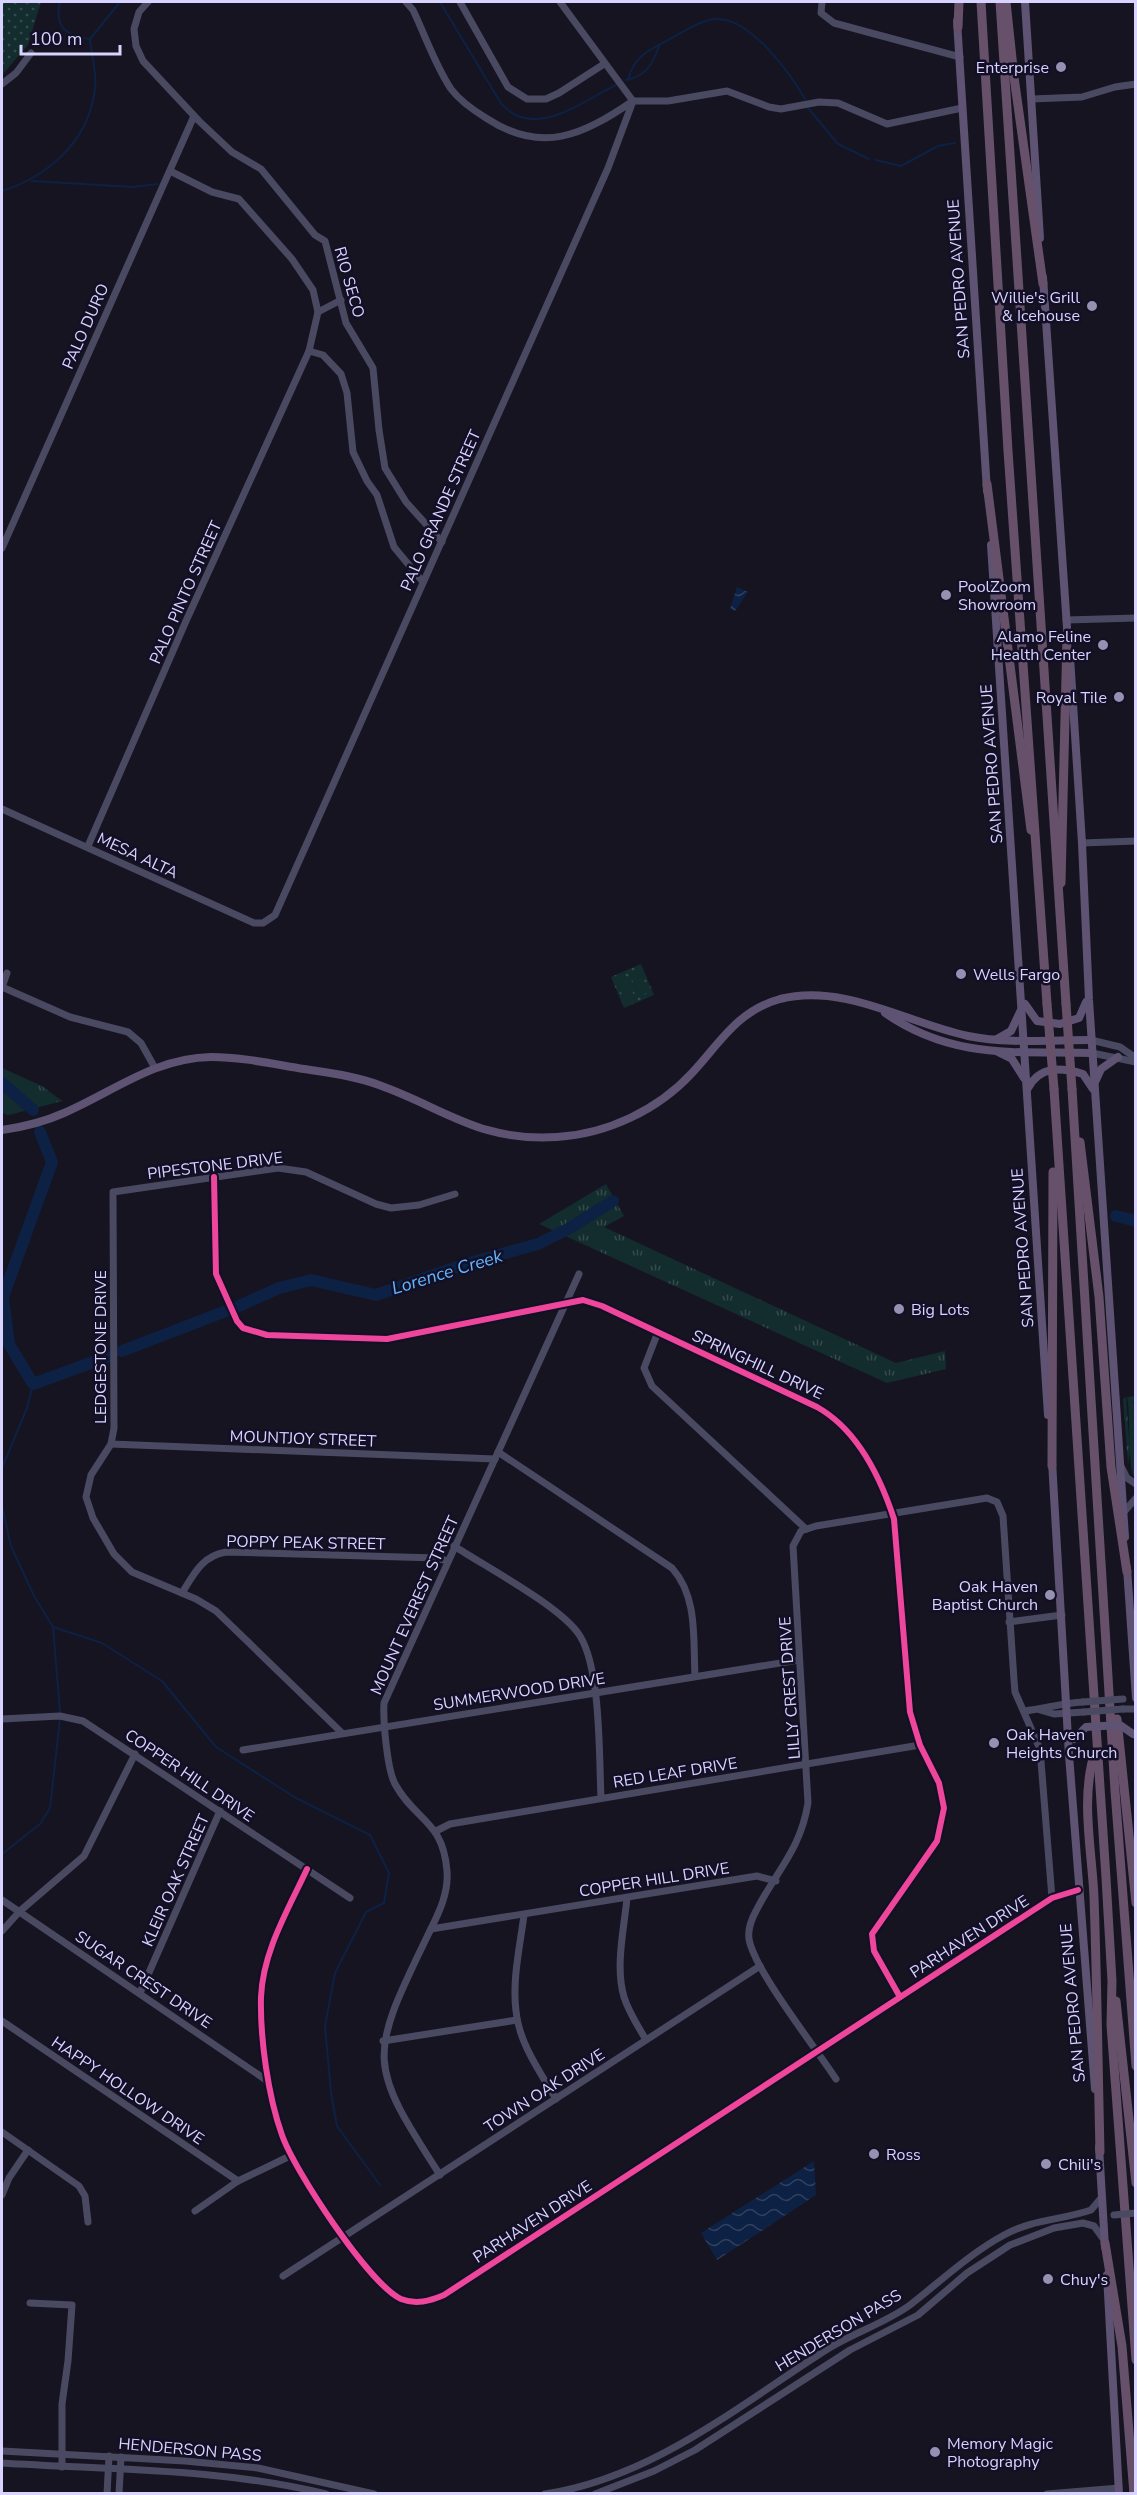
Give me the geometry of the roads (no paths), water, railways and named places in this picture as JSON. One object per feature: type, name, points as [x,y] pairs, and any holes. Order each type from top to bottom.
[{"type":"highway","points":[[957,2],[958,27]]},
{"type":"highway","points":[[981,2],[1008,451],[1054,1089],[1097,1747],[1112,1981],[1111,2025],[1136,2360]]},
{"type":"highway","points":[[999,2],[1109,1657],[1115,1791],[1136,2066]]},
{"type":"highway","points":[[1006,2],[1011,54],[1043,284]]},
{"type":"highway","points":[[987,484],[1010,652],[1026,796],[1039,871]]},
{"type":"highway","points":[[1060,912],[1067,635]]},
{"type":"highway","points":[[1052,1466],[1054,1089]]},
{"type":"highway","points":[[1073,1107],[1085,1170],[1099,1297],[1111,1467],[1127,1572]]},
{"type":"highway","points":[[1109,1657],[1136,1903]]},
{"type":"highway","points":[[1097,1747],[1090,1766],[1089,1835],[1097,1974],[1100,2152]]},
{"type":"highway","points":[[1112,1981],[1120,2025],[1136,2183]]},
{"type":"highway","points":[[1105,2243],[1122,2346],[1134,2493]]},
{"type":"main road","points":[[1025,2],[1082,843],[1091,1040],[1136,1698]]},
{"type":"main road","name":"SAN PEDRO AVENUE","points":[[958,27],[1078,1890],[1103,2195],[1119,2491]]},
{"type":"main road","points":[[1022,1002],[1037,1020],[1060,1024],[1079,1018],[1085,1009],[1088,992]]},
{"type":"main road","points":[[2,1130],[32,1125],[64,1113],[135,1075],[155,1068],[211,1057],[256,1061],[362,1080],[396,1092],[463,1124],[498,1134],[536,1138],[560,1137],[616,1124],[655,1104],[690,1076],[731,1026],[766,1004],[808,995],[831,996],[950,1032],[995,1039],[1091,1040]]},
{"type":"main road","points":[[995,1039],[1011,1031],[1022,1002]]},
{"type":"main road","points":[[880,1010],[904,1026],[934,1040],[971,1050],[1092,1053]]},
{"type":"main road","points":[[995,1051],[1012,1059],[1019,1066],[1027,1090]]},
{"type":"main road","points":[[1095,1083],[1101,1069],[1118,1057]]},
{"type":"main road","points":[[1027,1090],[1035,1076],[1041,1071],[1073,1071],[1087,1077],[1096,1095]]},
{"type":"main road","points":[[1069,1755],[1074,1739],[1086,1727],[1120,1725],[1133,1734],[1136,1743]]},
{"type":"street","name":"RIO SECO","points":[[148,2],[139,12],[134,41],[141,56],[194,116],[232,152],[261,169],[315,235],[324,241],[346,323],[373,368],[385,468],[406,502],[442,542]]},
{"type":"street","points":[[406,2],[413,10],[451,88],[470,108],[505,130],[532,138],[567,136],[584,130],[633,101],[668,101],[727,91],[781,109],[819,102],[838,103],[886,124],[962,108]]},
{"type":"street","points":[[460,2],[508,87],[527,99],[546,99],[604,64]]},
{"type":"street","points":[[560,2],[633,101]]},
{"type":"street","points":[[822,2],[821,13],[834,23],[960,57]]},
{"type":"street","points":[[2,84],[16,73],[31,53]]},
{"type":"street","points":[[1032,99],[1082,97],[1115,87],[1136,84]]},
{"type":"street","name":"PALO GRANDE STREET","points":[[263,923],[269,921],[280,908],[608,168],[633,101]]},
{"type":"street","name":"PALO DURO","points":[[2,548],[194,116]]},
{"type":"street","points":[[170,171],[204,189],[234,196],[244,203],[308,281],[318,312],[309,351],[323,355],[341,374],[347,393],[353,452],[367,481],[377,495],[386,530],[394,546],[423,582]]},
{"type":"street","points":[[318,312],[341,300]]},
{"type":"street","name":"PALO PINTO STREET","points":[[88,846],[186,621],[309,351]]},
{"type":"street","points":[[1066,620],[1136,618]]},
{"type":"street","name":"MESA ALTA","points":[[2,809],[233,913],[254,922],[263,923]]},
{"type":"street","points":[[1082,843],[1136,841]]},
{"type":"street","points":[[7,973],[2,987],[74,1018],[128,1032],[141,1043],[155,1068]]},
{"type":"street","points":[[1091,1040],[1118,1046],[1136,1060]]},
{"type":"street","points":[[1092,1053],[1136,1060]]},
{"type":"street","name":"PIPESTONE DRIVE","points":[[114,1192],[268,1169],[297,1170],[376,1204],[398,1208],[419,1205],[455,1194]]},
{"type":"street","name":"SPRINGHILL DRIVE","points":[[213,1177],[216,1274],[237,1321],[251,1332],[337,1339],[387,1339],[546,1309],[567,1301],[583,1300],[658,1332],[828,1413],[856,1441],[884,1491],[893,1513],[896,1526],[908,1693],[920,1745],[942,1791],[942,1825],[928,1855],[872,1934],[874,1951],[900,1997]]},
{"type":"street","name":"LEDGESTONE DRIVE","points":[[114,1192],[114,1358],[111,1444],[87,1485],[86,1497],[93,1518],[114,1554],[127,1568],[143,1578],[182,1593],[216,1611],[342,1733]]},
{"type":"street","name":"MOUNT EVEREST STREET","points":[[440,2175],[395,2103],[386,2079],[383,2041],[393,2006],[440,1911],[447,1881],[445,1858],[436,1831],[395,1784],[392,1776],[385,1700],[579,1275]]},
{"type":"street","points":[[658,1332],[644,1368],[652,1386],[806,1528],[987,1498],[997,1502],[1003,1515],[1015,1692],[1037,1741],[1043,1768],[1052,1898]]},
{"type":"street","name":"MOUNTJOY STREET","points":[[111,1444],[496,1455]]},
{"type":"street","points":[[496,1455],[672,1568],[686,1588],[690,1604],[695,1676]]},
{"type":"street","points":[[1121,1467],[1127,1478],[1136,1484]]},
{"type":"street","points":[[1124,1512],[1136,1498]]},
{"type":"street","name":"LILLY CREST DRIVE","points":[[806,1528],[796,1536],[793,1546],[808,1764],[808,1803],[805,1822],[794,1849],[753,1916],[749,1927],[749,1939],[760,1966],[836,2079]]},
{"type":"street","points":[[454,1546],[570,1624],[586,1648],[594,1692],[601,1798]]},
{"type":"street","name":"POPPY PEAK STREET","points":[[182,1593],[202,1563],[217,1554],[226,1552],[448,1561]]},
{"type":"street","points":[[1009,1622],[1062,1615]]},
{"type":"street","name":"SUMMERWOOD DRIVE","points":[[243,1750],[800,1660]]},
{"type":"street","points":[[1040,1710],[1055,1703],[1136,1698]]},
{"type":"street","points":[[1023,1711],[1040,1710],[1054,1714],[1136,1709]]},
{"type":"street","name":"COPPER HILL DRIVE","points":[[2,1719],[72,1717],[89,1724],[350,1898]]},
{"type":"street","name":"RED LEAF DRIVE","points":[[436,1831],[450,1824],[920,1745]]},
{"type":"street","points":[[2,1931],[20,1911],[84,1856],[135,1754]]},
{"type":"street","name":"KLEIR OAK STREET","points":[[140,1993],[220,1811]]},
{"type":"street","name":"PARHAVEN DRIVE","points":[[307,1869],[271,1946],[264,1971],[261,2000],[269,2082],[281,2133],[290,2156],[365,2268],[399,2298],[417,2302],[435,2299],[1052,1898],[1078,1890]]},
{"type":"street","name":"COPPER HILL DRIVE","points":[[431,1929],[757,1876],[776,1881]]},
{"type":"street","points":[[627,1898],[621,1978],[628,2008],[646,2040]]},
{"type":"street","name":"SUGAR CREST DRIVE","points":[[2,1900],[269,2082]]},
{"type":"street","points":[[524,1915],[515,1989],[517,2020],[532,2058],[556,2099]]},
{"type":"street","name":"TOWN OAK DRIVE","points":[[283,2276],[760,1966]]},
{"type":"street","points":[[383,2041],[517,2020]]},
{"type":"street","name":"HAPPY HOLLOW DRIVE","points":[[2,2021],[238,2181]]},
{"type":"street","points":[[2,2132],[79,2186],[85,2196],[88,2222]]},
{"type":"street","points":[[2,2195],[9,2178],[28,2150]]},
{"type":"street","points":[[195,2211],[238,2181],[290,2156]]},
{"type":"street","name":"HENDERSON PASS","points":[[550,2493],[618,2473],[667,2451],[827,2349],[909,2305],[980,2250],[1006,2234],[1029,2225],[1091,2210],[1103,2195]]},
{"type":"street","points":[[1104,2215],[1136,2213]]},
{"type":"street","name":"HENDERSON PASS","points":[[595,2493],[625,2484],[673,2462],[850,2350],[918,2315],[987,2259],[1030,2236],[1083,2223],[1095,2226],[1105,2243]]},
{"type":"street","points":[[980,2250],[987,2259]]},
{"type":"street","points":[[30,2303],[72,2305],[62,2404],[62,2466]]},
{"type":"street","points":[[766,2389],[773,2399]]},
{"type":"street","name":"HENDERSON PASS","points":[[2,2451],[109,2456],[258,2468],[374,2493]]},
{"type":"street","points":[[667,2451],[673,2462]]},
{"type":"street","points":[[107,2493],[109,2456]]},
{"type":"street","points":[[119,2493],[121,2457]]},
{"type":"street","name":"HENDERSON PASS","points":[[2,2463],[256,2479],[326,2493]]},
{"type":"street","points":[[1047,2493],[1119,2491]]},
{"type":"water","points":[[737,587],[748,592],[735,611],[730,609]]},
{"type":"water","points":[[814,2161],[816,2195],[717,2260],[701,2233]]},
{"type":"waterway","points":[[60,2],[59,18],[64,29],[75,36],[90,39]]},
{"type":"waterway","points":[[2,191],[34,177],[48,167],[62,156],[82,129],[90,113],[95,89],[90,39],[120,2]]},
{"type":"waterway","points":[[440,2],[502,105],[516,115],[530,119],[556,115],[616,85]]},
{"type":"waterway","points":[[628,80],[634,65],[648,51],[696,25],[715,19],[728,21],[754,36],[779,61],[805,99]]},
{"type":"waterway","points":[[626,80],[639,75],[648,68],[660,44]]},
{"type":"waterway","points":[[808,108],[838,144],[869,159]]},
{"type":"waterway","points":[[876,160],[901,166],[938,146],[955,143]]},
{"type":"waterway","points":[[32,181],[133,187],[157,184]]},
{"type":"waterway","name":"Lorence Creek","points":[[2,1083],[33,1110]]},
{"type":"waterway","name":"Lorence Creek","points":[[40,1132],[52,1162],[3,1297],[9,1344],[33,1384],[107,1357]]},
{"type":"waterway","name":"Lorence Creek","points":[[239,1306],[279,1288],[311,1280],[376,1295],[466,1264],[538,1244],[568,1229],[613,1201]]},
{"type":"waterway","name":"Lorence Creek","points":[[1116,1216],[1136,1221]]},
{"type":"waterway","name":"Lorence Creek","points":[[122,1351],[226,1311]]},
{"type":"waterway","points":[[2,1468],[27,1408],[33,1384]]},
{"type":"waterway","points":[[2,1506],[11,1546],[34,1596],[53,1627],[102,1643],[162,1681],[216,1747],[296,1798],[370,1835],[389,1873],[384,1903],[366,1912],[335,1973],[325,2026],[331,2093],[337,2126],[380,2185]]},
{"type":"waterway","points":[[53,1627],[60,1712]]},
{"type":"waterway","points":[[2,1854],[40,1824],[50,1808],[60,1719]]},
{"type":"place","name":"Enterprise","points":[[1061,67]]},
{"type":"place","name":"Willie's Grill & Icehouse","points":[[1092,306]]},
{"type":"place","name":"PoolZoom Showroom","points":[[946,595]]},
{"type":"place","name":"Alamo Feline Health Center","points":[[1103,645]]},
{"type":"place","name":"Royal Tile","points":[[1119,697]]},
{"type":"place","name":"Wells Fargo","points":[[961,974]]},
{"type":"place","name":"Big Lots","points":[[899,1309]]},
{"type":"place","name":"Oak Haven Baptist Church","points":[[1050,1595]]},
{"type":"place","name":"Oak Haven Heights Church","points":[[994,1743]]},
{"type":"place","name":"Ross","points":[[874,2154]]},
{"type":"place","name":"Chili's","points":[[1046,2164]]},
{"type":"place","name":"Chuy's","points":[[1048,2279]]},
{"type":"place","name":"Memory Magic Photography","points":[[935,2452]]}]
